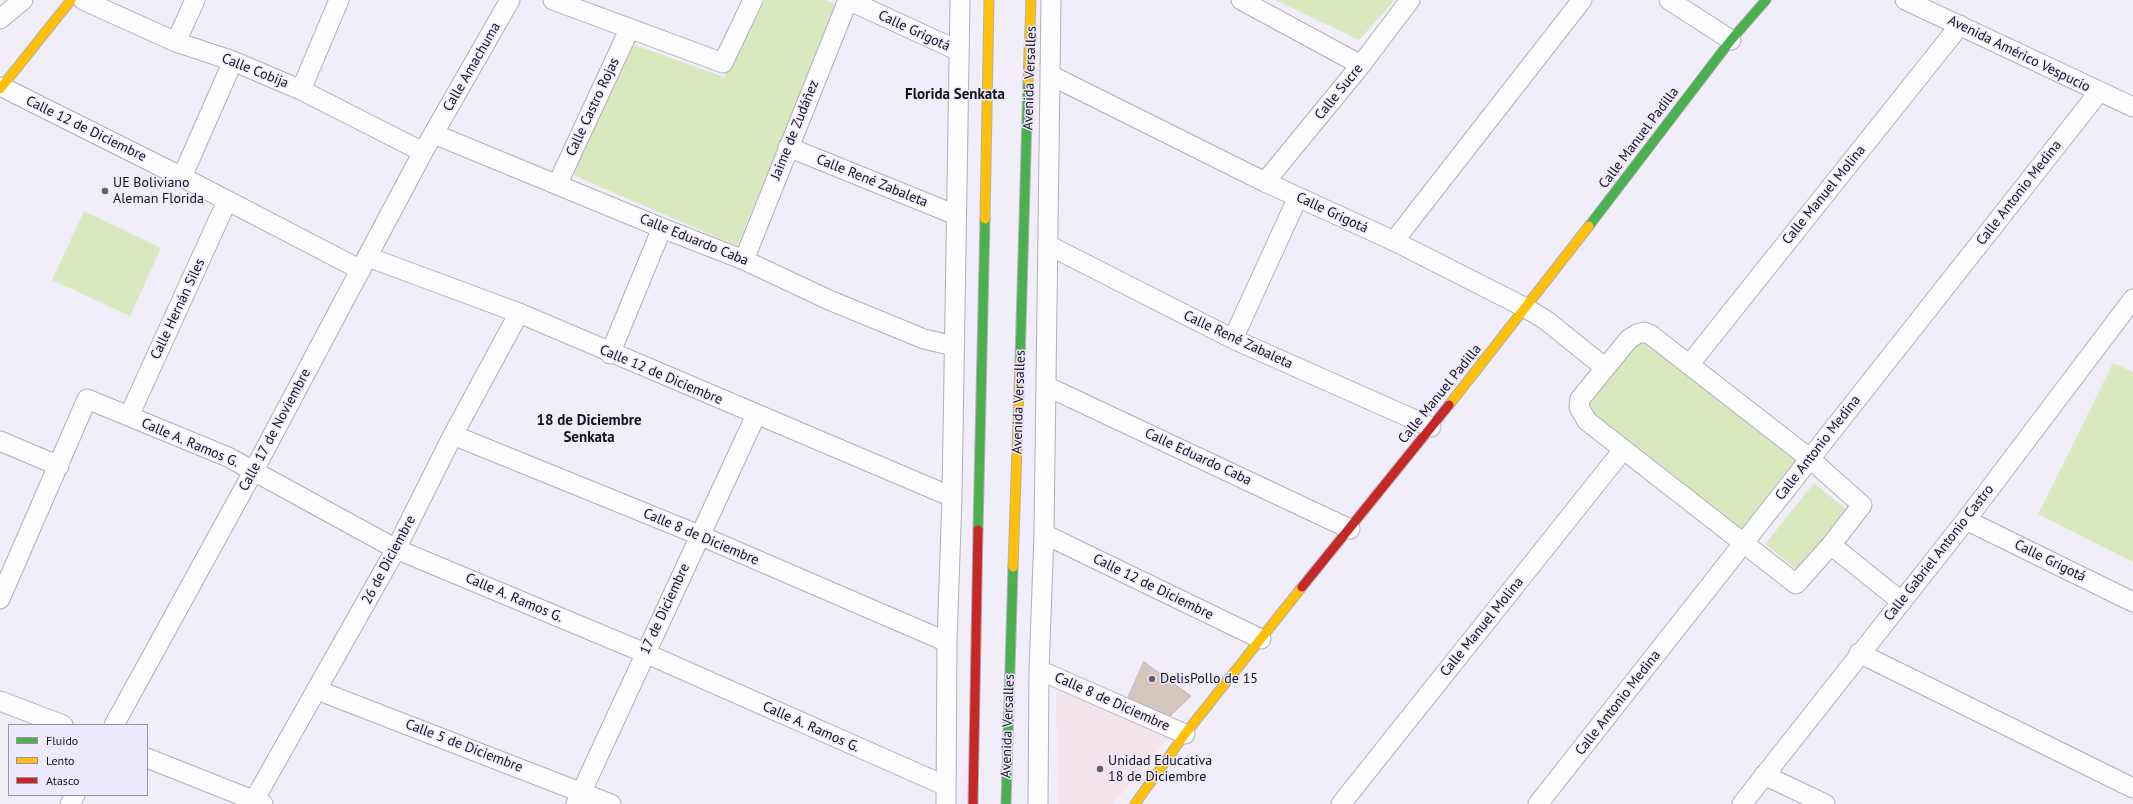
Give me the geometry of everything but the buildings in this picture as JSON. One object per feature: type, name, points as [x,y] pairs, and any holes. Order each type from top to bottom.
[{"type":"street","points":[[0,19],[23,0]]},
{"type":"street","points":[[1,88],[71,0]]},
{"type":"street","name":"Calle Cobija","points":[[83,0],[176,42],[233,61],[301,90],[423,152]]},
{"type":"street","points":[[176,42],[195,0]]},
{"type":"street","points":[[301,90],[339,0]]},
{"type":"street","name":"Calle Amachuma","points":[[434,134],[510,0]]},
{"type":"street","points":[[553,0],[629,30],[723,63],[753,0]]},
{"type":"street","name":"Calle Grigotá","points":[[848,0],[959,51]]},
{"type":"street","name":"Jaime de Zudáñez","points":[[744,260],[848,0]]},
{"type":"street","points":[[946,795],[947,642],[952,497],[960,0]]},
{"type":"street","points":[[973,804],[989,0]]},
{"type":"street","name":"Avenida Versalles","points":[[1006,804],[1031,0]]},
{"type":"street","name":"Avenida Versalles","points":[[1038,804],[1039,670],[1044,534],[1051,0]]},
{"type":"street","points":[[1241,0],[1361,65]]},
{"type":"street","name":"Calle Sucre","points":[[1266,182],[1361,65],[1410,0]]},
{"type":"street","points":[[1394,241],[1582,0]]},
{"type":"street","points":[[1669,0],[1731,40]]},
{"type":"street","name":"Calle Manuel Padilla","points":[[1135,804],[1185,734],[1526,308],[1731,40],[1766,0]]},
{"type":"street","name":"Avenida Américo Vespucio","points":[[1905,0],[2133,107]]},
{"type":"street","name":"Calle Manuel Molina","points":[[1689,365],[1960,25]]},
{"type":"street","name":"Calle Castro Rojas","points":[[557,185],[629,30]]},
{"type":"street","points":[[182,177],[233,61]]},
{"type":"street","name":"Calle Grigotá","points":[[1050,75],[1266,182],[1394,241],[1526,308],[1547,321],[1604,367]]},
{"type":"street","name":"Calle 12 de Diciembre","points":[[1,88],[182,177],[227,201],[364,264],[519,313],[610,354],[952,497]]},
{"type":"street","name":"Calle Antonio Medina","points":[[1538,804],[1809,458],[2099,92]]},
{"type":"street","name":"Calle 17 de Noviembre","points":[[115,724],[253,472],[434,134]]},
{"type":"street","name":"Calle Eduardo Caba","points":[[434,134],[662,228],[744,260],[829,300],[924,339],[954,346]]},
{"type":"street","name":"Calle René Zabaleta","points":[[788,147],[956,215]]},
{"type":"street","points":[[1233,339],[1298,197]]},
{"type":"street","name":"Calle Hernán Siles","points":[[129,416],[227,201]]},
{"type":"street","points":[[610,354],[662,228]]},
{"type":"street","name":"Calle René Zabaleta","points":[[1048,245],[1233,339],[1431,427]]},
{"type":"street","name":"Calle Gabriel Antonio Castro","points":[[1742,804],[1859,653],[1902,602],[1966,520],[2133,299]]},
{"type":"street","name":"26 de Diciembre","points":[[256,803],[396,549],[453,435],[519,313]]},
{"type":"street","points":[[1644,332],[1651,335],[1689,365],[1809,458],[1862,505],[1831,545],[1796,584],[1587,421],[1579,408],[1580,399],[1604,367],[1629,339],[1637,334],[1644,332]]},
{"type":"street","name":"Calle Eduardo Caba","points":[[1046,386],[1350,529]]},
{"type":"street","name":"Calle A. Ramos G.","points":[[59,466],[87,399],[228,457],[396,549],[645,653],[946,795]]},
{"type":"street","name":"17 de Diciembre","points":[[579,798],[756,414]]},
{"type":"street","name":"Calle 8 de Diciembre","points":[[453,435],[699,535],[947,642]]},
{"type":"street","points":[[0,441],[59,466],[2,590]]},
{"type":"street","name":"Calle Manuel Molina","points":[[1341,804],[1623,450]]},
{"type":"street","name":"Calle Grigotá","points":[[1966,520],[2133,602]]},
{"type":"street","name":"Calle 12 de Diciembre","points":[[1044,534],[1261,639]]},
{"type":"street","points":[[1831,545],[1902,602]]},
{"type":"street","points":[[1859,653],[2133,788]]},
{"type":"street","name":"Calle 8 de Diciembre","points":[[1039,670],[1185,734]]},
{"type":"street","name":"Calle 5 de Diciembre","points":[[317,690],[579,798],[611,804]]},
{"type":"street","points":[[0,701],[60,724]]},
{"type":"street","points":[[148,758],[256,803]]},
{"type":"street","points":[[1764,774],[1825,804]]},
{"type":"shaded area","name":"Unidad Educativa 18 de Diciembre","points":[[1068,685],[1172,734],[1113,804],[1058,804],[1056,695]]},
{"type":"green space","points":[[765,0],[825,0],[838,6],[737,246],[573,175],[632,44],[724,77]]},
{"type":"green space","points":[[1275,0],[1395,0],[1359,40]]},
{"type":"green space","points":[[84,211],[161,248],[130,316],[52,280]]},
{"type":"green space","points":[[1646,340],[1796,461],[1739,533],[1593,417],[1588,406],[1590,398],[1630,347]]},
{"type":"green space","points":[[2113,363],[2133,372],[2133,562],[2038,514]]},
{"type":"green space","points":[[1814,483],[1852,514],[1803,575],[1765,544]]},
{"type":"traffic: fast","points":[[1589,226],[1731,40],[1766,0]]},
{"type":"traffic: fast","points":[[1020,361],[1028,81]]},
{"type":"traffic: fast","points":[[978,530],[985,219]]},
{"type":"traffic: fast","points":[[1006,804],[1013,567]]},
{"type":"traffic: slow","points":[[0,89],[71,0]]},
{"type":"traffic: slow","points":[[985,219],[989,0]]},
{"type":"traffic: slow","points":[[1028,81],[1031,0]]},
{"type":"traffic: slow","points":[[1449,405],[1589,226]]},
{"type":"traffic: slow","points":[[1013,567],[1020,361]]},
{"type":"traffic: slow","points":[[1135,804],[1185,734],[1302,587]]},
{"type":"traffic: jam","points":[[1302,587],[1449,405]]},
{"type":"traffic: jam","points":[[973,804],[978,530]]},
{"type":"place","name":"UE Boliviano Aleman Florida","points":[[105,191]]},
{"type":"place","name":"DelisPollo de 15","points":[[1152,679]]},
{"type":"place","name":"Unidad Educativa 18 de Diciembre","points":[[1100,769]]},
{"type":"district","name":"Florida Senkata","points":[[955,95]]},
{"type":"district","name":"18 de Diciembre Senkata","points":[[589,430]]}]
